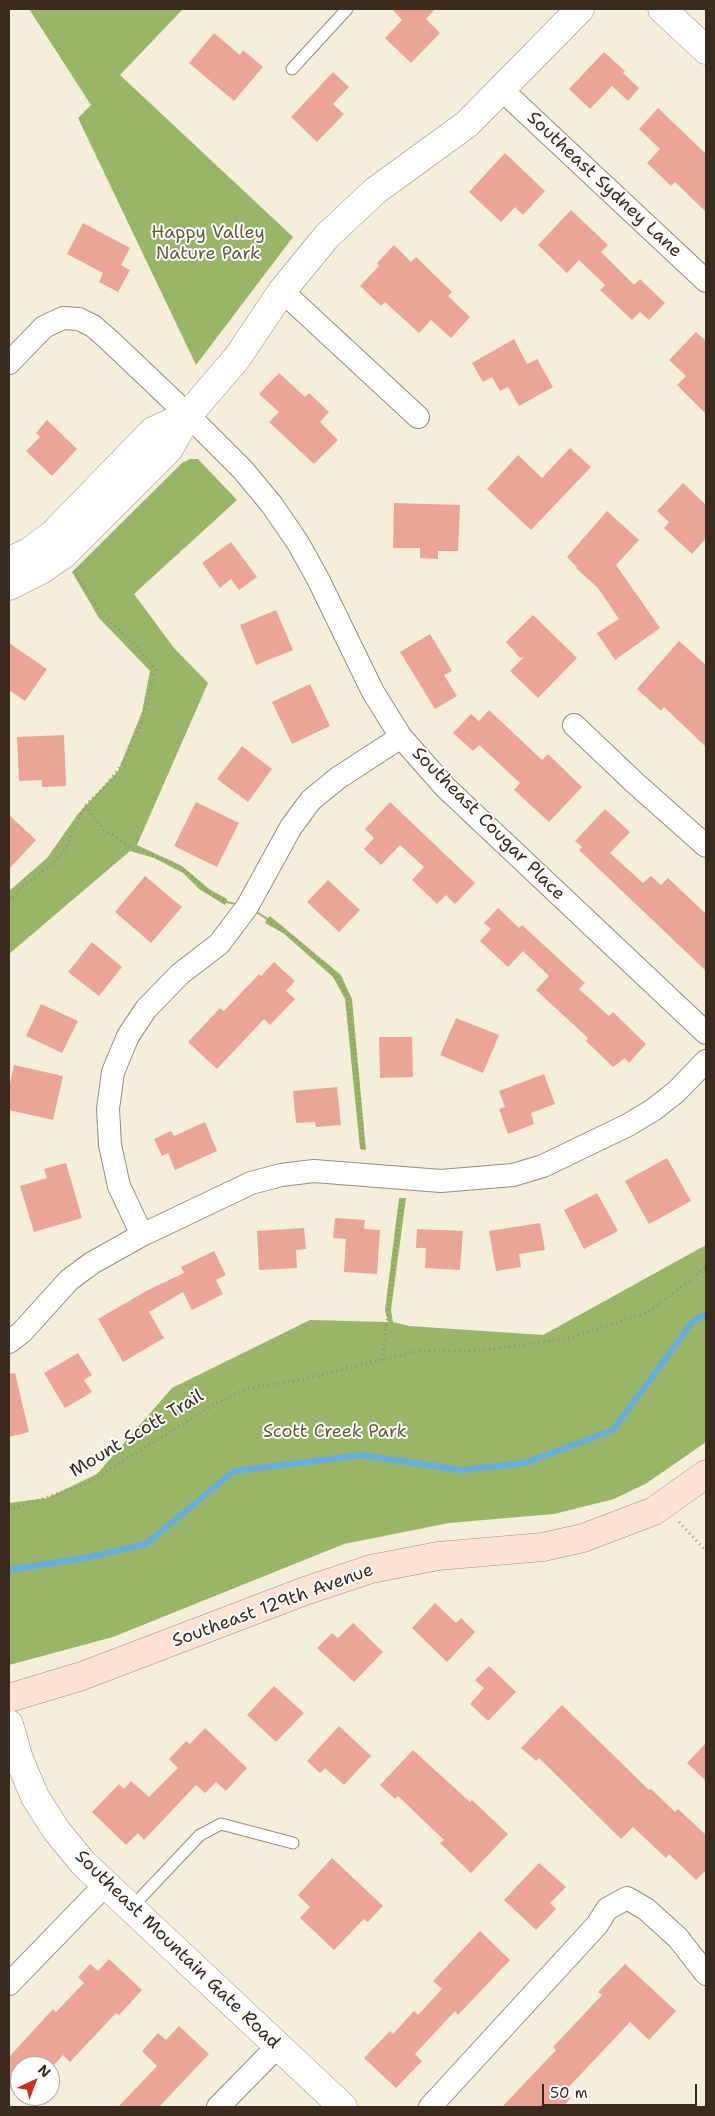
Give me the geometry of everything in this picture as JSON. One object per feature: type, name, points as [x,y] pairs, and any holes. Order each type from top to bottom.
[{"type":"main road","name":"Southeast 129th Avenue","points":[[9,1698],[82,1676],[371,1569],[438,1556],[543,1547],[592,1536],[654,1511],[706,1474]]},
{"type":"street","points":[[9,586],[41,570],[64,554],[169,449],[188,415],[238,358],[282,291],[314,250],[351,212],[375,191],[467,124],[580,9]]},
{"type":"street","points":[[662,9],[706,50]]},
{"type":"street","name":"Southeast Sydney Lane","points":[[502,90],[706,281]]},
{"type":"street","points":[[282,291],[418,416]]},
{"type":"street","name":"Southeast Cougar Place","points":[[9,363],[44,327],[63,318],[79,319],[93,326],[108,339],[188,415],[243,470],[272,504],[298,543],[318,579],[373,692],[401,737],[445,787],[706,1033]]},
{"type":"street","points":[[9,561],[29,552],[53,534],[153,431],[188,415]]},
{"type":"street","points":[[574,725],[635,783],[706,846]]},
{"type":"street","points":[[142,1235],[119,1186],[110,1146],[108,1109],[113,1072],[128,1036],[146,1008],[180,974],[219,944],[247,908],[291,827],[311,800],[338,778],[401,737]]},
{"type":"street","points":[[9,1342],[22,1332],[68,1280],[92,1263],[142,1235],[251,1183],[281,1175],[314,1171],[441,1181],[512,1175],[535,1168],[628,1126],[676,1092],[706,1061]]},
{"type":"street","name":"Southeast Mountain Gate Road","points":[[9,1724],[26,1776],[45,1814],[66,1844],[130,1909],[343,2107]]},
{"type":"street","points":[[9,1984],[105,1885]]},
{"type":"street","points":[[430,2107],[597,1925],[607,1909],[627,1898],[646,1909],[678,1938],[706,1974]]},
{"type":"street","points":[[218,2107],[278,2046]]},
{"type":"lane","points":[[292,69],[347,9]]},
{"type":"lane","points":[[130,1909],[200,1835],[221,1824],[293,1843]]},
{"type":"path","points":[[9,901],[24,886],[53,863],[64,848],[85,806],[124,761],[140,727],[156,670],[133,644],[100,612],[73,567]]},
{"type":"path","points":[[85,806],[103,829],[134,849],[171,862],[193,877],[201,886],[217,898],[226,902]]},
{"type":"path","points":[[267,920],[294,938],[335,975],[348,998],[359,1094],[362,1152]]},
{"type":"path","points":[[382,1361],[403,1192]]},
{"type":"path","name":"Mount Scott Trail","points":[[9,1510],[86,1484],[218,1402],[249,1388],[305,1379],[382,1361],[418,1350],[478,1351],[569,1338],[649,1312],[706,1267]]},
{"type":"path","points":[[670,1527],[685,1517]]},
{"type":"path","points":[[678,1522],[706,1551]]},
{"type":"green space","name":"Happy Valley Nature Park","points":[[29,9],[183,9],[120,75],[293,237],[196,365],[78,118],[91,105]]},
{"type":"green space","points":[[190,459],[198,459],[237,500],[134,594],[174,648],[208,683],[137,845],[182,866],[209,889],[227,899],[227,901],[248,906],[268,918],[270,916],[341,975],[352,999],[366,1150],[360,1149],[345,999],[333,977],[283,933],[265,923],[267,920],[247,907],[226,903],[225,905],[199,889],[183,873],[154,858],[130,851],[9,954],[9,891],[47,858],[78,814],[118,771],[142,712],[150,671],[99,618],[72,572],[182,463]]},
{"type":"green space","name":"Scott Creek Park","points":[[399,1198],[406,1198],[391,1310],[393,1322],[409,1326],[543,1335],[706,1245],[706,1442],[647,1483],[614,1499],[554,1514],[449,1523],[344,1544],[113,1637],[9,1665],[9,1503],[47,1498],[97,1474],[172,1388],[310,1320],[388,1322],[385,1310]]},
{"type":"building","points":[[392,9],[435,9],[426,19],[440,33],[411,63],[385,38],[402,20]]},
{"type":"building","points":[[214,33],[240,55],[243,50],[263,67],[234,101],[189,63]]},
{"type":"building","points":[[604,52],[625,71],[623,73],[639,88],[628,101],[612,86],[590,109],[569,89]]},
{"type":"building","points":[[333,72],[349,87],[333,104],[344,114],[317,142],[291,117]]},
{"type":"building","points":[[658,108],[706,154],[706,212],[675,182],[671,186],[647,163],[660,149],[639,129]]},
{"type":"building","points":[[505,153],[545,191],[523,215],[515,207],[501,222],[469,192]]},
{"type":"building","points":[[571,210],[608,245],[601,252],[634,285],[640,279],[665,303],[649,320],[640,312],[632,320],[600,290],[605,285],[579,260],[567,273],[538,245]]},
{"type":"building","points":[[83,223],[130,248],[121,265],[130,270],[118,292],[99,282],[103,273],[67,254]]},
{"type":"building","points":[[394,245],[411,262],[416,257],[452,292],[448,296],[470,317],[451,338],[431,320],[419,333],[385,302],[381,306],[360,286],[379,266],[377,263]]},
{"type":"building","points":[[696,332],[706,341],[706,414],[677,385],[686,376],[669,360]]},
{"type":"building","points":[[514,339],[527,364],[537,359],[553,387],[519,406],[508,387],[500,391],[492,377],[483,382],[472,363]]},
{"type":"building","points":[[279,373],[305,397],[309,393],[329,412],[320,422],[338,440],[314,464],[269,422],[279,412],[259,394]]},
{"type":"building","points":[[47,420],[77,449],[52,476],[26,451],[40,437],[36,433]]},
{"type":"building","points":[[570,448],[591,467],[531,530],[487,489],[518,455],[542,478]]},
{"type":"building","points":[[683,483],[706,505],[706,538],[692,554],[664,528],[669,522],[657,511]]},
{"type":"building","points":[[394,503],[460,505],[458,551],[438,551],[438,559],[420,558],[420,548],[393,548]]},
{"type":"building","points":[[607,511],[639,540],[616,565],[660,628],[615,660],[597,633],[619,619],[598,588],[567,557]]},
{"type":"building","points":[[231,542],[257,577],[239,590],[231,579],[220,588],[202,563]]},
{"type":"building","points":[[276,610],[293,650],[256,665],[240,625]]},
{"type":"building","points":[[533,615],[577,658],[538,698],[510,671],[524,657],[520,658],[506,642]]},
{"type":"building","points":[[430,634],[452,671],[444,675],[457,696],[435,709],[400,652]]},
{"type":"building","points":[[679,641],[706,665],[706,747],[664,707],[661,711],[637,689]]},
{"type":"building","points":[[9,643],[47,669],[25,701],[9,690]]},
{"type":"building","points":[[310,684],[330,726],[292,744],[272,702]]},
{"type":"building","points":[[489,710],[542,760],[548,754],[582,787],[549,822],[514,790],[520,783],[479,745],[473,751],[453,733],[471,714],[479,721]]},
{"type":"building","points":[[64,735],[66,786],[42,787],[42,780],[19,781],[17,737]]},
{"type":"building","points":[[242,746],[272,769],[248,802],[217,779]]},
{"type":"building","points":[[196,802],[239,823],[217,867],[174,846]]},
{"type":"building","points":[[390,802],[475,883],[455,904],[446,895],[437,904],[412,880],[424,867],[400,845],[381,865],[364,849],[374,838],[365,829]]},
{"type":"building","points":[[605,809],[630,832],[610,853],[643,883],[651,876],[661,885],[668,878],[706,914],[706,971],[579,850],[582,847],[575,841]]},
{"type":"building","points":[[9,815],[36,840],[9,869]]},
{"type":"building","points":[[145,876],[182,907],[151,943],[115,912]]},
{"type":"building","points":[[328,880],[360,910],[339,932],[307,902]]},
{"type":"building","points":[[498,908],[519,928],[522,925],[585,983],[579,989],[609,1016],[613,1012],[646,1044],[629,1063],[625,1058],[613,1067],[586,1041],[588,1038],[536,990],[549,976],[523,951],[508,967],[480,941],[491,929],[484,923]]},
{"type":"building","points":[[92,942],[122,967],[99,996],[68,972]]},
{"type":"building","points":[[274,962],[295,981],[286,991],[295,999],[270,1025],[264,1019],[217,1069],[188,1042],[220,1008],[224,1011],[259,974],[261,976]]},
{"type":"building","points":[[41,1004],[78,1021],[62,1053],[26,1036]]},
{"type":"building","points":[[456,1018],[499,1035],[483,1073],[440,1055]]},
{"type":"building","points":[[379,1037],[412,1037],[413,1077],[380,1078]]},
{"type":"building","points":[[14,1065],[63,1076],[53,1120],[9,1110],[9,1088]]},
{"type":"building","points":[[544,1074],[555,1104],[531,1113],[534,1124],[508,1134],[499,1109],[505,1107],[499,1091]]},
{"type":"building","points":[[337,1087],[341,1125],[316,1127],[315,1122],[296,1123],[293,1091]]},
{"type":"building","points":[[205,1122],[217,1151],[175,1170],[168,1153],[162,1156],[154,1139],[171,1131],[174,1136]]},
{"type":"building","points":[[667,1158],[691,1201],[649,1224],[625,1181]]},
{"type":"building","points":[[66,1163],[82,1218],[34,1232],[20,1186],[47,1178],[44,1169]]},
{"type":"building","points":[[597,1193],[618,1231],[584,1249],[564,1210]]},
{"type":"building","points":[[335,1218],[365,1220],[364,1229],[380,1230],[377,1274],[344,1272],[346,1239],[333,1238]]},
{"type":"building","points":[[540,1223],[545,1250],[519,1254],[521,1267],[496,1271],[489,1231]]},
{"type":"building","points":[[304,1228],[306,1249],[296,1250],[297,1268],[259,1270],[257,1231]]},
{"type":"building","points":[[417,1229],[463,1231],[460,1270],[425,1268],[426,1248],[416,1248]]},
{"type":"building","points":[[214,1251],[226,1275],[216,1280],[223,1294],[192,1310],[183,1292],[149,1312],[164,1338],[123,1362],[98,1319],[148,1290],[184,1273],[181,1267]]},
{"type":"building","points":[[78,1353],[92,1375],[84,1380],[92,1392],[65,1408],[44,1373]]},
{"type":"building","points":[[15,1373],[29,1432],[9,1437],[9,1374]]},
{"type":"building","points":[[435,1603],[456,1623],[461,1618],[475,1632],[447,1662],[412,1628]]},
{"type":"building","points":[[353,1623],[383,1652],[354,1682],[317,1648],[332,1633],[338,1638]]},
{"type":"building","points":[[489,1666],[516,1692],[488,1721],[470,1704],[484,1688],[475,1680]]},
{"type":"building","points":[[274,1686],[304,1713],[276,1742],[247,1715]]},
{"type":"building","points":[[562,1705],[649,1790],[651,1789],[675,1812],[678,1809],[706,1835],[706,1870],[696,1880],[669,1854],[666,1858],[633,1827],[621,1839],[539,1758],[536,1761],[521,1748]]},
{"type":"building","points":[[339,1726],[371,1756],[344,1785],[325,1768],[320,1773],[307,1761]]},
{"type":"building","points":[[205,1728],[247,1768],[226,1791],[216,1782],[205,1793],[196,1785],[144,1840],[138,1833],[126,1845],[92,1812],[119,1784],[124,1789],[131,1781],[149,1797],[178,1768],[169,1759],[186,1741],[190,1744]]},
{"type":"building","points":[[706,1743],[706,1781],[687,1763]]},
{"type":"building","points":[[413,1750],[470,1802],[472,1800],[508,1834],[471,1873],[440,1843],[444,1840],[398,1796],[395,1799],[380,1785]]},
{"type":"building","points":[[332,1858],[383,1906],[368,1922],[364,1919],[334,1950],[300,1918],[310,1907],[298,1895]]},
{"type":"building","points":[[539,1863],[566,1887],[550,1903],[556,1909],[536,1930],[504,1900]]},
{"type":"building","points":[[480,1931],[510,1960],[458,2015],[455,2011],[415,2054],[422,2061],[396,2088],[364,2058],[390,2031],[393,2034],[414,2011],[418,2015],[442,1989],[433,1981]]},
{"type":"building","points":[[109,1959],[142,1990],[119,2015],[116,2013],[70,2062],[63,2055],[60,2058],[60,2056],[10,2056],[10,2088],[9,2057],[53,2009],[56,2012],[84,1983],[78,1977],[90,1964],[98,1971]]},
{"type":"building","points":[[625,1964],[676,2011],[649,2040],[630,2022],[564,2092],[571,2098],[562,2107],[502,2107],[556,2050],[553,2047],[602,1995],[598,1992]]},
{"type":"building","points":[[179,2026],[209,2054],[159,2107],[118,2107],[157,2066],[142,2051],[158,2033],[166,2040]]},
{"type":"waterway","points":[[9,1570],[89,1557],[146,1544],[234,1471],[362,1455],[461,1470],[525,1463],[613,1430],[693,1321],[706,1314]]}]
